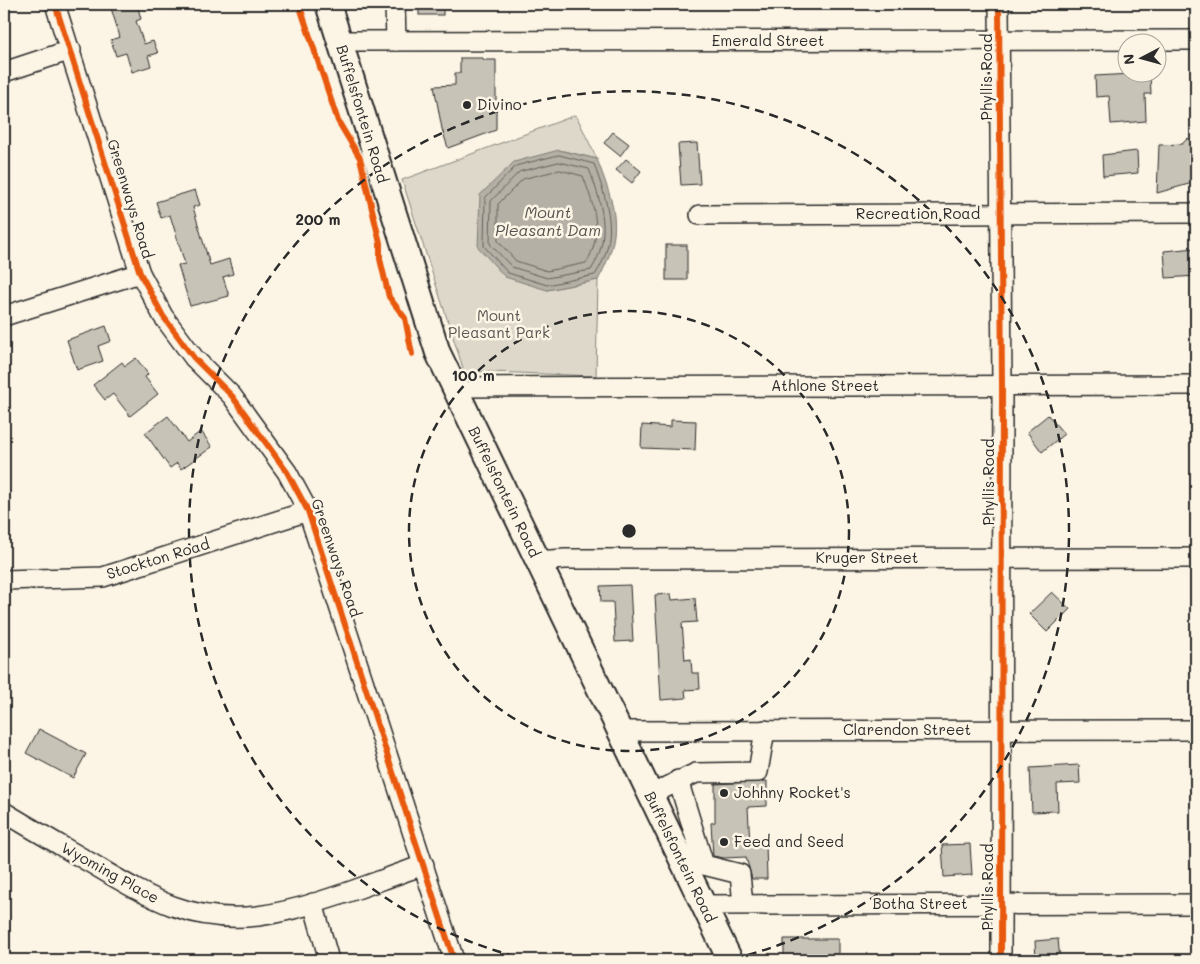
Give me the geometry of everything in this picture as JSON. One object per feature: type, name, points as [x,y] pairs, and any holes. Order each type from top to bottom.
[{"type":"main road","name":"Buffelsfontein Road","points":[[328,4],[438,353],[618,731],[730,960]]},
{"type":"street","name":"Greenways Road","points":[[55,4],[140,273],[163,316],[194,358],[232,396],[287,472],[308,511],[454,960]]},
{"type":"street","points":[[395,4],[396,41]]},
{"type":"street","name":"Phyllis Road","points":[[999,4],[999,214],[1002,385],[1001,960]]},
{"type":"street","name":"Emerald Street","points":[[340,41],[1196,40]]},
{"type":"street","points":[[4,72],[71,50]]},
{"type":"street","name":"Recreation Road","points":[[700,215],[1196,213]]},
{"type":"street","points":[[4,316],[140,273]]},
{"type":"street","name":"Athlone Street","points":[[453,387],[1196,385]]},
{"type":"street","name":"Stockton Road","points":[[4,580],[103,577],[308,511]]},
{"type":"street","name":"Kruger Street","points":[[537,561],[565,559],[1196,558]]},
{"type":"street","points":[[650,795],[678,780],[696,774],[758,772],[765,730]]},
{"type":"street","name":"Clarendon Street","points":[[618,731],[1196,730]]},
{"type":"street","points":[[678,780],[704,865],[740,874],[743,904]]},
{"type":"street","name":"Wyoming Place","points":[[4,812],[151,899],[188,912],[224,917],[257,916],[313,903],[424,865]]},
{"type":"street","points":[[313,903],[329,960]]},
{"type":"street","name":"Botha Street","points":[[704,905],[1196,904]]},
{"type":"path","points":[[299,4],[338,121],[352,143]]},
{"type":"path","points":[[372,211],[389,297],[405,318],[412,354]]},
{"type":"green space","name":"Mount Pleasant Park","points":[[576,115],[597,159],[559,150],[547,290],[598,280],[596,376],[464,371],[402,180]]},
{"type":"water","name":"Mount Pleasant Dam","points":[[559,150],[597,159],[609,191],[614,219],[614,233],[612,247],[598,280],[547,290],[505,277],[478,247],[480,195],[514,162]]},
{"type":"building","points":[[115,4],[137,4],[141,19],[136,21],[144,44],[153,41],[158,53],[148,56],[151,66],[132,72],[126,53],[116,56],[111,40],[120,37],[111,8],[116,7]]},
{"type":"building","points":[[419,4],[443,4],[443,15],[419,15]]},
{"type":"building","name":"Divino","points":[[460,58],[496,60],[496,130],[448,148],[442,129],[434,86],[455,85],[455,73],[460,73]]},
{"type":"building","points":[[1118,75],[1118,82],[1150,82],[1151,94],[1145,94],[1146,121],[1111,124],[1109,96],[1096,97],[1095,76]]},
{"type":"building","points":[[613,132],[629,144],[620,156],[604,143]]},
{"type":"building","points":[[1188,138],[1196,147],[1196,182],[1157,193],[1159,145],[1182,144]]},
{"type":"building","points":[[697,143],[700,184],[681,185],[678,144]]},
{"type":"building","points":[[1137,151],[1138,173],[1103,176],[1102,155]]},
{"type":"building","points":[[626,159],[641,171],[632,183],[616,170]]},
{"type":"building","points":[[195,190],[200,205],[193,207],[210,265],[229,259],[233,274],[223,277],[229,296],[190,306],[178,265],[185,264],[170,215],[161,218],[156,202]]},
{"type":"building","points":[[666,245],[687,245],[687,280],[666,280]]},
{"type":"building","points":[[1196,248],[1196,276],[1166,278],[1164,251]]},
{"type":"building","points":[[106,326],[111,341],[98,346],[103,361],[77,370],[67,340]]},
{"type":"building","points":[[136,358],[148,374],[145,377],[158,394],[130,416],[113,394],[105,400],[93,385],[122,362],[125,366]]},
{"type":"building","points":[[1048,415],[1064,434],[1042,452],[1027,432]]},
{"type":"building","points":[[168,416],[187,442],[201,431],[212,447],[181,469],[177,463],[170,468],[145,433]]},
{"type":"building","points":[[671,420],[696,421],[695,450],[641,448],[642,425],[671,427]]},
{"type":"building","points":[[630,585],[633,641],[615,642],[613,602],[601,602],[600,586]]},
{"type":"building","points":[[1052,592],[1070,609],[1047,632],[1029,614]]},
{"type":"building","points":[[671,594],[672,600],[695,598],[697,622],[682,623],[685,660],[691,659],[692,673],[699,673],[700,689],[685,690],[686,698],[661,700],[655,595]]},
{"type":"building","points":[[39,729],[86,754],[73,778],[26,753]]},
{"type":"building","points":[[1079,765],[1080,783],[1057,784],[1058,811],[1032,812],[1030,768]]},
{"type":"building","points":[[767,781],[767,806],[748,807],[750,844],[766,843],[767,879],[752,879],[746,857],[724,858],[713,856],[711,823],[715,822],[715,784]]},
{"type":"building","points":[[970,844],[972,875],[944,877],[942,845]]},
{"type":"building","points":[[784,939],[838,939],[838,960],[787,960],[787,957],[784,957]]},
{"type":"building","points":[[1058,939],[1060,960],[1036,960],[1035,941]]},
{"type":"cycle path","points":[[55,4],[140,273],[163,316],[194,358],[232,396],[287,472],[308,511],[454,960]]},
{"type":"cycle path","points":[[299,4],[338,121],[360,158],[380,243],[380,259],[389,297],[405,318],[412,354]]},
{"type":"cycle path","points":[[999,4],[1002,385],[1001,960]]},
{"type":"place","name":"Divino","points":[[467,105]]},
{"type":"place","name":"Johhny Rocket's","points":[[724,793]]},
{"type":"place","name":"Feed and Seed","points":[[724,842]]}]
